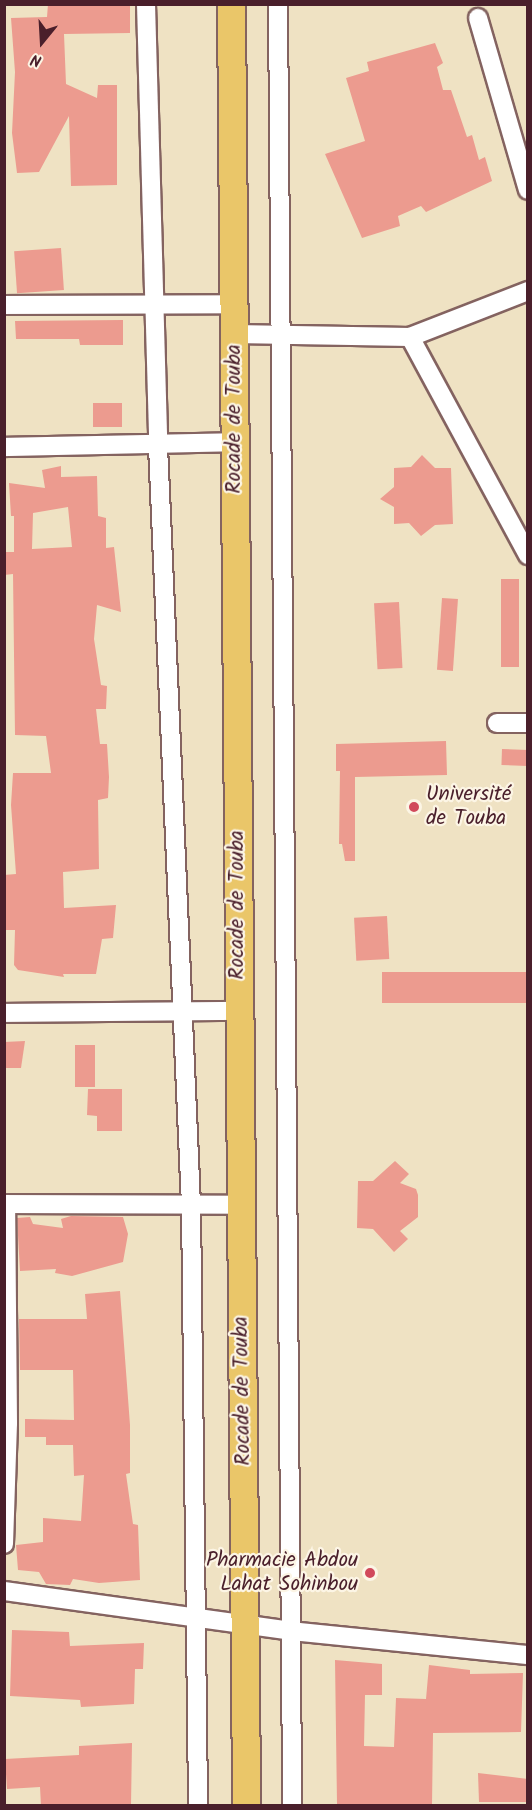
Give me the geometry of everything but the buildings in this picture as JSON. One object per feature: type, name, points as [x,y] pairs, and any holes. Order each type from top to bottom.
[{"type":"main road","name":"Rocade de Touba","points":[[231,4],[246,1806]]},
{"type":"street","points":[[146,4],[156,303],[158,446],[191,1203],[198,1806]]},
{"type":"street","points":[[278,4],[292,1806]]},
{"type":"street","points":[[478,18],[528,190]]},
{"type":"street","points":[[234,334],[410,337],[528,291]]},
{"type":"street","points":[[4,305],[234,304]]},
{"type":"street","points":[[410,337],[528,555]]},
{"type":"street","points":[[4,447],[158,446],[235,442]]},
{"type":"street","points":[[497,723],[528,723]]},
{"type":"street","points":[[4,1013],[182,1014],[239,1011]]},
{"type":"street","points":[[4,1544],[5,1204],[240,1205]]},
{"type":"street","points":[[4,1591],[291,1631],[528,1655]]},
{"type":"place","name":"Université de Touba","points":[[414,807]]},
{"type":"place","name":"Pharmacie Abdou Lahat Sohinbou","points":[[370,1573]]}]
